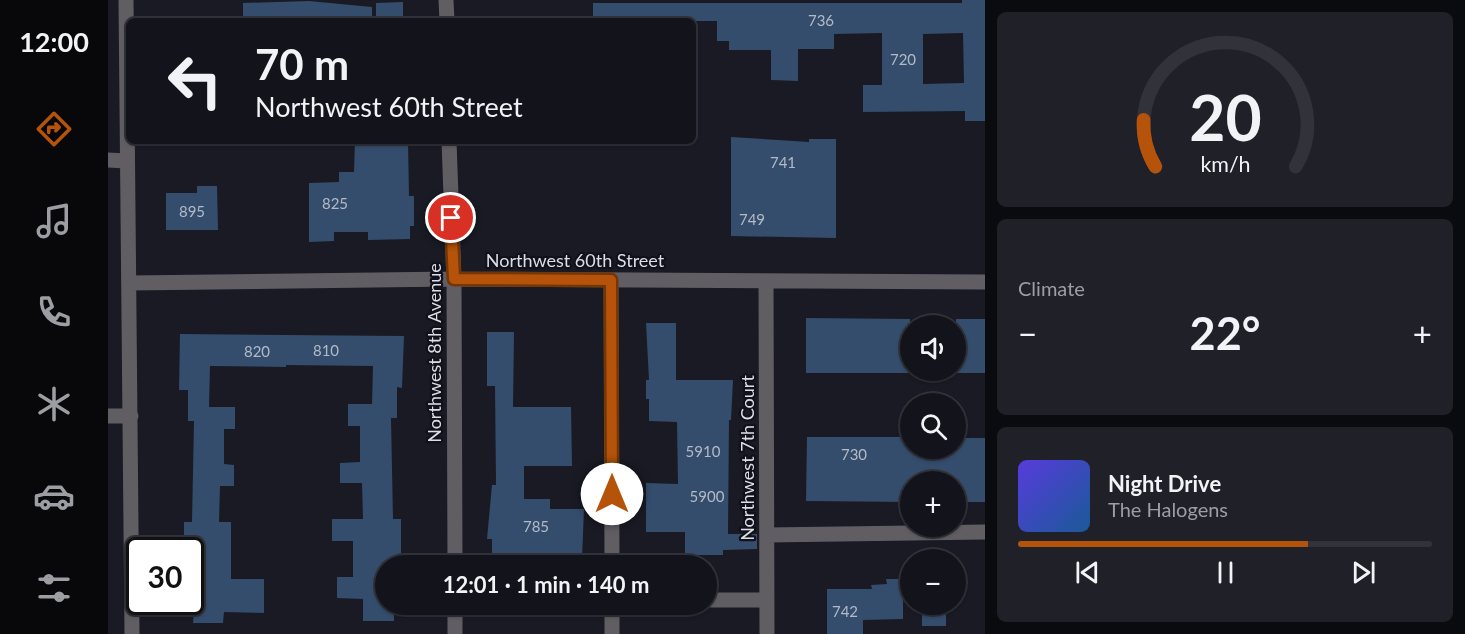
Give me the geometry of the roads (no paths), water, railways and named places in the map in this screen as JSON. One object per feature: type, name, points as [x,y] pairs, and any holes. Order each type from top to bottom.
[{"type":"street","points":[[126,0],[132,634]]},
{"type":"street","points":[[446,0],[447,18]]},
{"type":"street","name":"Northwest 8th Avenue","points":[[449,144],[454,279],[454,555]]},
{"type":"street","points":[[108,160],[126,161]]},
{"type":"street","name":"Northwest 60th Street","points":[[129,284],[454,279],[985,282]]},
{"type":"street","points":[[611,280],[612,555]]},
{"type":"street","name":"Northwest 7th Court","points":[[766,281],[767,634]]},
{"type":"street","points":[[108,416],[131,416]]},
{"type":"street","points":[[767,535],[985,532]]},
{"type":"street","points":[[717,600],[767,600]]},
{"type":"street","points":[[455,615],[455,634]]},
{"type":"street","points":[[612,615],[612,634]]}]
